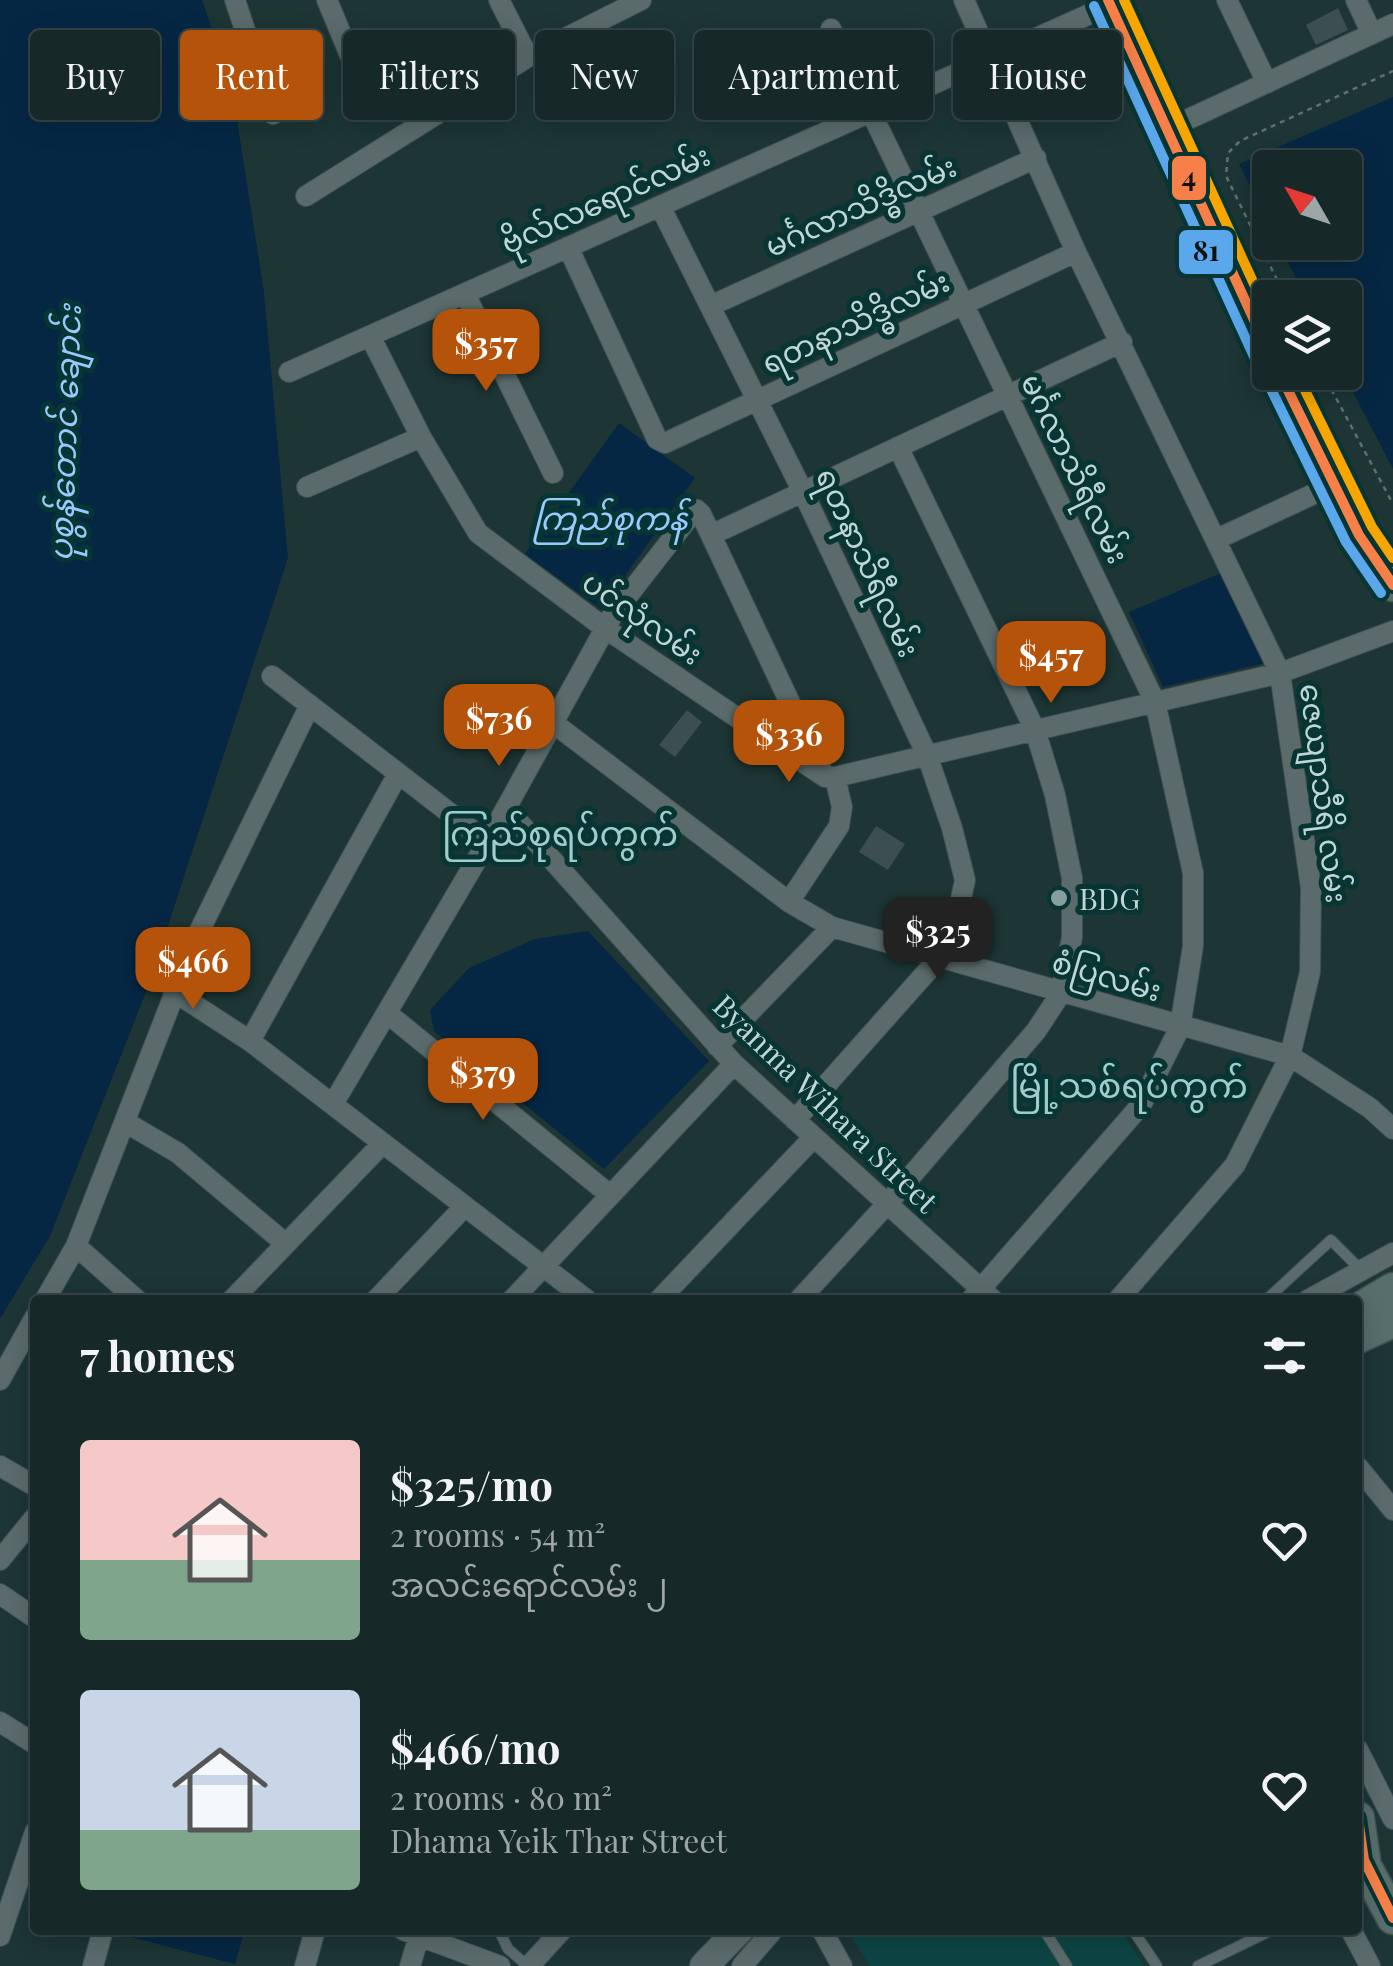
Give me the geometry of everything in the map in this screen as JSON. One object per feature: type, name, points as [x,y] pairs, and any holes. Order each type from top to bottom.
[{"type":"main road","points":[[1109,2],[1252,316]]},
{"type":"main road","points":[[1287,390],[1359,534],[1393,586]]},
{"type":"main road","points":[[1362,1308],[1393,1289]]},
{"type":"main road","points":[[1362,1335],[1393,1321]]},
{"type":"main road","points":[[1362,1858],[1393,1918]]},
{"type":"main road","points":[[704,1966],[734,1935]]},
{"type":"street","points":[[235,0],[245,30]]},
{"type":"street","points":[[328,0],[343,37]]},
{"type":"street","points":[[500,0],[528,57]]},
{"type":"street","name":"ဇေယျာသီရိ လမ်း","points":[[964,0],[978,30]]},
{"type":"street","points":[[1228,0],[1267,83]]},
{"type":"street","points":[[1356,0],[1372,34]]},
{"type":"street","name":"ဗိုလ်လရောင်လမ်း","points":[[1051,30],[1109,2]]},
{"type":"street","points":[[306,196],[528,57],[627,3]]},
{"type":"street","points":[[1166,130],[1393,24]]},
{"type":"street","name":"ဗိုလ်လရောင်လမ်း","points":[[289,372],[852,120]]},
{"type":"street","name":"မင်္ဂလာသိရီလမ်း","points":[[874,120],[1155,702],[1193,873],[1193,946],[1180,1027],[1141,1105],[982,1295]]},
{"type":"street","name":"ဇေယျာသီရိ လမ်း","points":[[1019,120],[1076,252],[1280,673],[1311,888],[1310,972],[1290,1056],[1235,1165],[1122,1295]]},
{"type":"street","name":"မင်္ဂလာသိဒ္ဓိလမ်း","points":[[710,306],[1036,158]]},
{"type":"street","name":"ရတနာသိရီလမ်း","points":[[660,206],[758,400],[926,756],[952,828],[965,880],[956,922],[940,956],[795,1120]]},
{"type":"street","name":"ရတနာသိဒ္ဓိလမ်း","points":[[568,247],[660,442],[1076,252]]},
{"type":"street","points":[[465,294],[553,473]]},
{"type":"street","name":"ပင်လုံလမ်း","points":[[370,336],[421,436],[478,533],[606,630],[830,777]]},
{"type":"street","points":[[711,535],[1122,342]]},
{"type":"street","points":[[307,487],[421,436]]},
{"type":"street","points":[[804,1295],[888,1204],[1036,1030],[1060,993],[1072,937],[1072,878],[1055,795],[1035,730],[898,447]]},
{"type":"street","points":[[1217,539],[1334,485]]},
{"type":"street","points":[[333,1104],[489,839],[612,616],[697,510],[842,808],[838,826],[789,902]]},
{"type":"street","points":[[830,777],[1280,673],[1393,631]]},
{"type":"street","points":[[272,676],[473,831],[489,839]]},
{"type":"street","points":[[48,1295],[76,1246],[174,991],[310,705]]},
{"type":"street","name":"စံပြလမ်း","points":[[552,722],[789,902],[832,927],[1290,1056],[1370,1108],[1393,1129]]},
{"type":"street","points":[[250,1041],[398,774]]},
{"type":"street","name":"Byanma Wihara Street","points":[[506,808],[734,1064],[888,1204],[980,1295]]},
{"type":"street","points":[[717,1046],[832,927]]},
{"type":"street","points":[[174,991],[250,1041],[579,1295]]},
{"type":"street","points":[[388,1013],[610,1195]]},
{"type":"street","points":[[517,1295],[734,1064]]},
{"type":"street","points":[[124,1122],[178,1153],[286,1244]]},
{"type":"street","points":[[664,1295],[814,1137]]},
{"type":"street","points":[[237,1295],[383,1143]]},
{"type":"street","points":[[381,1295],[464,1206]]},
{"type":"street","points":[[76,1246],[131,1295]]},
{"type":"street","points":[[1317,1295],[1393,1253]]},
{"type":"street","points":[[0,1380],[29,1344]]},
{"type":"street","points":[[0,1466],[30,1483]]},
{"type":"street","points":[[1362,1472],[1393,1510]]},
{"type":"street","points":[[0,1560],[30,1524]]},
{"type":"street","points":[[0,1594],[30,1615]]},
{"type":"street","points":[[0,1722],[30,1741]]},
{"type":"street","points":[[1362,1758],[1393,1819]]},
{"type":"street","points":[[0,1936],[30,1847]]},
{"type":"street","points":[[93,1966],[101,1935]]},
{"type":"street","points":[[305,1966],[313,1935]]},
{"type":"street","points":[[410,1966],[411,1935]]},
{"type":"street","points":[[416,1935],[500,1966]]},
{"type":"street","points":[[529,1966],[557,1935]]},
{"type":"street","points":[[742,1966],[769,1935]]},
{"type":"street","points":[[825,1935],[842,1966]]},
{"type":"street","points":[[1354,1935],[1370,1966]]},
{"type":"lane","points":[[1272,1295],[1332,1240],[1362,1271]]},
{"type":"lane","points":[[501,1935],[508,1949],[529,1966]]},
{"type":"lane","points":[[1047,1935],[1066,1966]]},
{"type":"lane","points":[[1137,1935],[1158,1966]]},
{"type":"lane","points":[[1198,1966],[1262,1935]]},
{"type":"path","points":[[1277,280],[1226,176],[1228,153],[1240,141],[1393,71]]},
{"type":"path","points":[[1332,390],[1393,504]]},
{"type":"shaded area","points":[[850,1935],[1124,1935],[1144,1966],[870,1966]]},
{"type":"water","name":"ပုစွန်တောင် ချောင်း","points":[[0,0],[202,0],[213,30],[180,30],[180,120],[237,120],[264,292],[288,558],[148,987],[50,1236],[0,1319]]},
{"type":"water","points":[[1393,97],[1393,469],[1352,390],[1362,390],[1362,280],[1297,280],[1287,260],[1362,260],[1362,150],[1271,150]]},
{"type":"water","points":[[1252,158],[1252,190],[1239,164]]},
{"type":"water","name":"ကြည်စုကန်","points":[[619,423],[695,478],[601,609],[525,554]]},
{"type":"water","points":[[1221,573],[1265,663],[1163,687],[1129,612]]},
{"type":"water","points":[[588,931],[709,1061],[604,1169],[434,1031],[430,1010],[469,968],[535,939]]},
{"type":"water","points":[[123,1935],[244,1935],[235,1964]]},
{"type":"building","points":[[1338,8],[1348,30],[1316,45],[1306,25]]},
{"type":"building","points":[[687,710],[702,722],[675,757],[659,745]]},
{"type":"building","points":[[876,826],[905,844],[888,870],[859,852]]},
{"type":"transit line","name":"4","points":[[1108,0],[1252,316]]},
{"type":"transit line","points":[[1124,0],[1252,280]]},
{"type":"transit line","name":"81","points":[[1094,6],[1252,352]]},
{"type":"transit line","name":"81","points":[[1271,390],[1346,542],[1381,593]]},
{"type":"transit line","name":"4","points":[[1288,390],[1359,535],[1393,585]]},
{"type":"transit line","points":[[1305,390],[1372,527],[1393,558]]},
{"type":"transit line","name":"4","points":[[1362,1846],[1364,1860],[1393,1918]]},
{"type":"place","name":"BDG","points":[[1059,898]]},
{"type":"district","name":"ကြည်စုရပ်ကွက်","points":[[560,831]]},
{"type":"district","name":"မြို့သစ်ရပ်ကွက်","points":[[1129,1083]]}]
